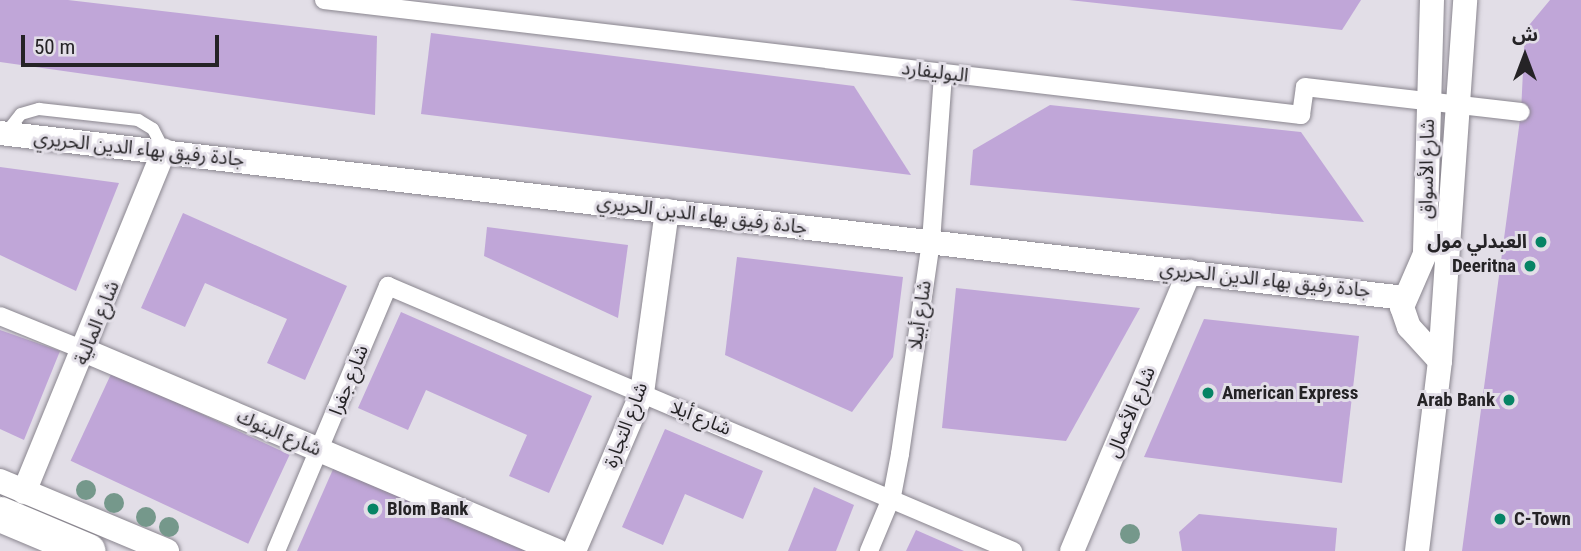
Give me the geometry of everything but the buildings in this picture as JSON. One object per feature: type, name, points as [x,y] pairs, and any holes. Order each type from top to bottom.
[{"type":"main road","points":[[12,503],[88,551]]},
{"type":"street","name":"البوليفارد","points":[[324,0],[1301,115],[1305,87],[1429,104],[1521,112]]},
{"type":"street","name":"شارع الأسواق","points":[[1404,298],[1425,254],[1432,0]]},
{"type":"street","name":"شارع الأسواق","points":[[1418,551],[1440,362],[1465,0]]},
{"type":"street","name":"شارع أبيلا","points":[[870,551],[892,496],[931,242],[943,73]]},
{"type":"street","name":"جادة رفيق بهاء الدين الحريري","points":[[3,133],[1404,298]]},
{"type":"street","name":"شارع المالية","points":[[12,503],[86,351],[164,151]]},
{"type":"street","name":"شارع التجارة","points":[[574,551],[642,393],[667,211]]},
{"type":"street","name":"شارع الأعمال","points":[[1072,551],[1189,272]]},
{"type":"street","name":"شارع أيلا","points":[[387,286],[892,496],[1013,551]]},
{"type":"street","name":"شارع جفرا","points":[[276,551],[387,286]]},
{"type":"street","points":[[1404,298],[1409,327],[1440,362]]},
{"type":"street","name":"شارع البنوك","points":[[0,316],[557,551]]},
{"type":"street","points":[[0,481],[12,503],[167,551]]},
{"type":"place","name":"العبدلي مول","points":[[1541,242]]},
{"type":"place","name":"Deeritna","points":[[1530,266]]},
{"type":"place","name":"American Express","points":[[1208,393]]},
{"type":"place","name":"Arab Bank","points":[[1509,400]]},
{"type":"place","name":"Blom Bank","points":[[373,509]]},
{"type":"place","name":"C-Town","points":[[1500,519]]}]
